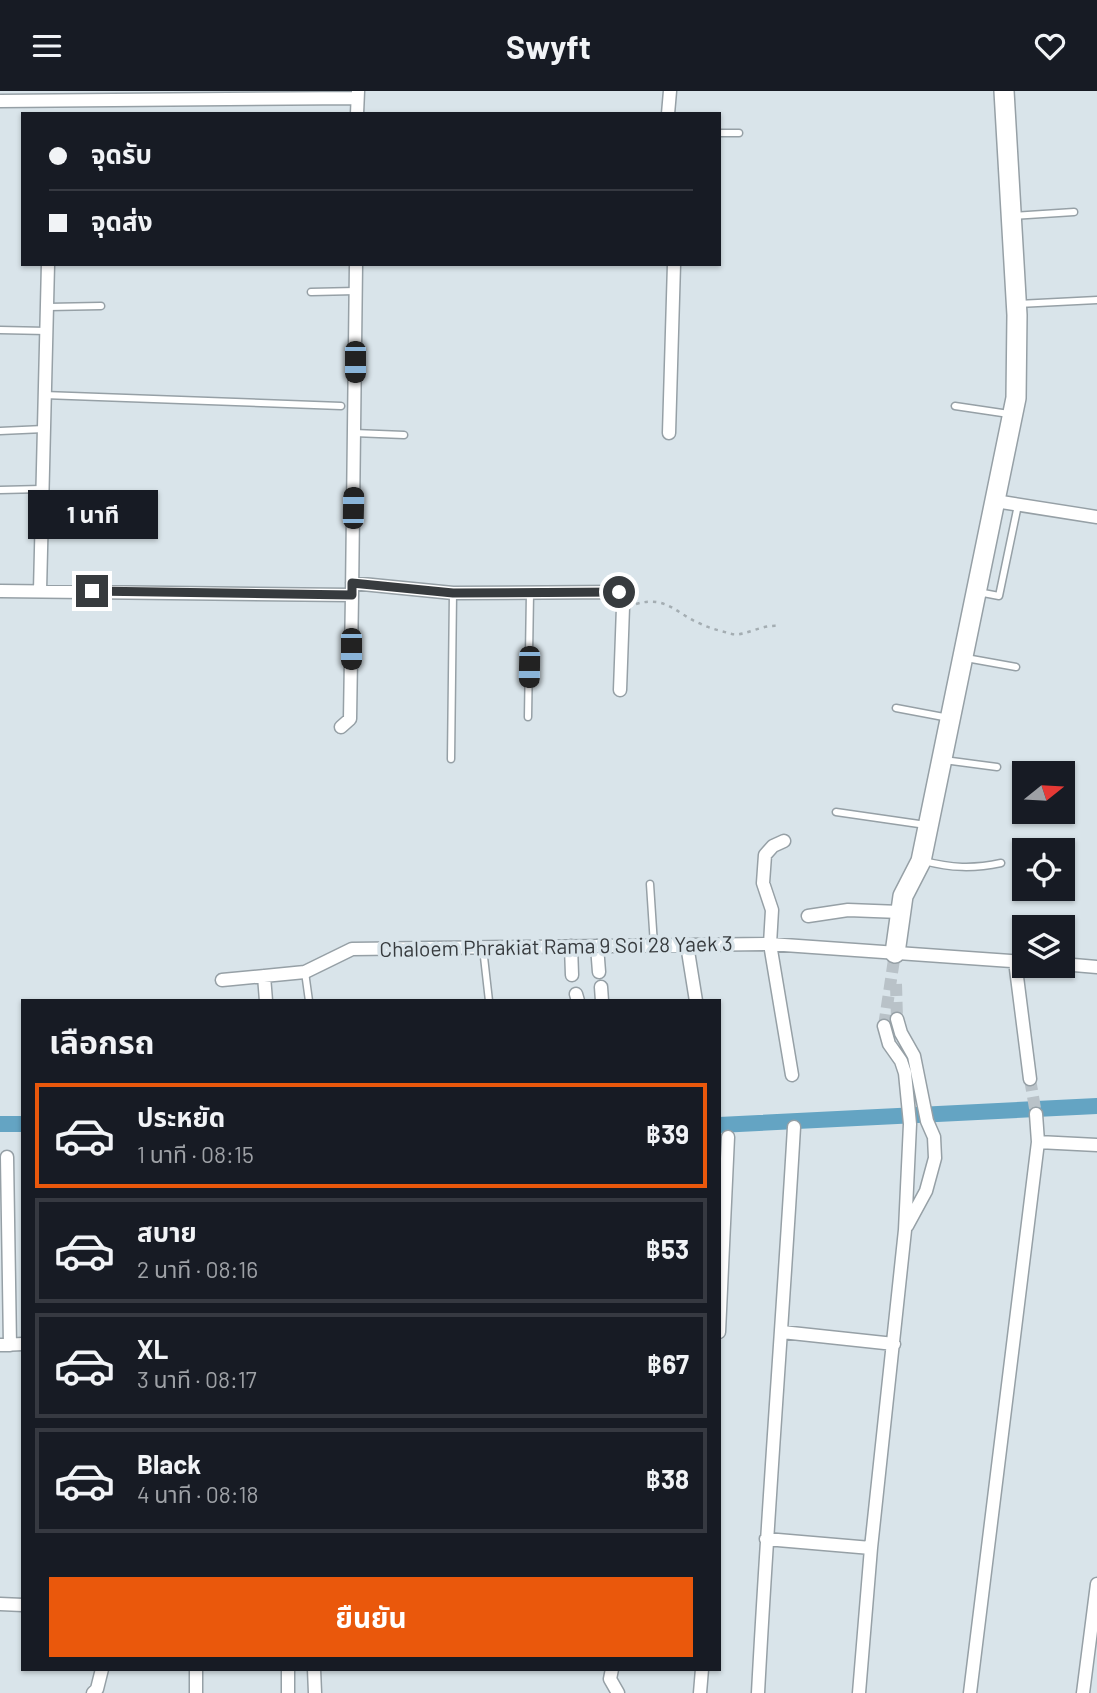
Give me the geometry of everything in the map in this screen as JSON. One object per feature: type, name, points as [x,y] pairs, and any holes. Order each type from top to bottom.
[{"type":"street","points":[[668,112],[670,91]]},
{"type":"street","points":[[895,953],[902,896],[921,861],[1016,398],[1016,304],[1004,91]]},
{"type":"street","points":[[0,101],[49,108],[358,95]]},
{"type":"street","points":[[40,591],[48,266]]},
{"type":"street","points":[[341,727],[349,719],[356,266]]},
{"type":"street","points":[[669,433],[674,266]]},
{"type":"street","points":[[995,501],[1097,517]]},
{"type":"street","points":[[0,591],[614,591],[619,592],[623,598],[620,690]]},
{"type":"street","points":[[784,841],[773,846],[765,855],[763,883],[772,910],[770,944],[792,1075]]},
{"type":"street","points":[[808,916],[848,910],[900,912]]},
{"type":"street","name":"Chaloem Phrakiat Rama 9 Soi 28 Yaek 3","points":[[222,979],[305,972],[352,949],[770,944],[1012,961]]},
{"type":"street","points":[[687,945],[696,999]]},
{"type":"street","points":[[571,946],[572,975]]},
{"type":"street","points":[[597,946],[599,972]]},
{"type":"street","points":[[1075,965],[1097,967]]},
{"type":"street","points":[[264,976],[266,999]]},
{"type":"street","points":[[1021,978],[1030,1079]]},
{"type":"street","points":[[601,987],[602,999]]},
{"type":"street","points":[[897,1019],[901,1033],[914,1056],[927,1121],[934,1137],[936,1158],[933,1174],[905,1230]]},
{"type":"street","points":[[859,1693],[871,1548],[905,1230],[910,1123],[901,1061],[889,1044],[884,1026]]},
{"type":"street","points":[[970,1693],[1038,1142],[1036,1115]]},
{"type":"street","points":[[758,1693],[794,1127]]},
{"type":"street","points":[[721,1267],[728,1137]]},
{"type":"street","points":[[1038,1142],[1097,1145]]},
{"type":"street","points":[[7,1157],[11,1345]]},
{"type":"street","points":[[782,1332],[894,1344]]},
{"type":"street","points":[[766,1539],[871,1548]]},
{"type":"street","points":[[1083,1693],[1097,1584]]},
{"type":"street","points":[[0,1604],[21,1605]]},
{"type":"street","points":[[93,1693],[97,1689],[102,1671]]},
{"type":"street","points":[[196,1671],[196,1693]]},
{"type":"street","points":[[288,1671],[288,1693]]},
{"type":"street","points":[[314,1671],[315,1693]]},
{"type":"street","points":[[612,1671],[610,1679],[618,1693]]},
{"type":"street","points":[[700,1693],[702,1671]]},
{"type":"lane","points":[[721,133],[739,133]]},
{"type":"lane","points":[[1010,216],[1074,212]]},
{"type":"lane","points":[[311,292],[356,291]]},
{"type":"lane","points":[[1016,304],[1097,300]]},
{"type":"lane","points":[[48,307],[101,306]]},
{"type":"lane","points":[[0,330],[47,331]]},
{"type":"lane","points":[[44,395],[341,406]]},
{"type":"lane","points":[[955,406],[1012,414]]},
{"type":"lane","points":[[0,431],[44,429]]},
{"type":"lane","points":[[354,433],[404,435]]},
{"type":"lane","points":[[0,490],[42,489]]},
{"type":"lane","points":[[976,592],[999,596],[1018,505]]},
{"type":"lane","points":[[528,717],[530,592]]},
{"type":"lane","points":[[451,759],[453,593]]},
{"type":"lane","points":[[963,657],[1016,667]]},
{"type":"lane","points":[[896,708],[950,719]]},
{"type":"lane","points":[[942,759],[997,767]]},
{"type":"lane","points":[[836,812],[928,825]]},
{"type":"lane","points":[[921,861],[953,868],[979,868],[1001,863]]},
{"type":"lane","points":[[650,884],[654,945]]},
{"type":"lane","points":[[483,948],[489,999]]},
{"type":"lane","points":[[305,972],[309,999]]},
{"type":"path","points":[[623,607],[648,600],[672,605],[700,624],[737,635],[766,625],[779,626]]},
{"type":"waterway","points":[[721,1125],[1097,1106]]},
{"type":"waterway","points":[[0,1124],[21,1124]]},
{"type":"tunnel","points":[[884,1026],[895,953]]},
{"type":"tunnel","points":[[896,984],[897,1019]]},
{"type":"tunnel","points":[[1030,1079],[1036,1114]]},
{"type":"route","points":[[92,591],[352,595],[352,583],[453,593],[619,592]]}]
